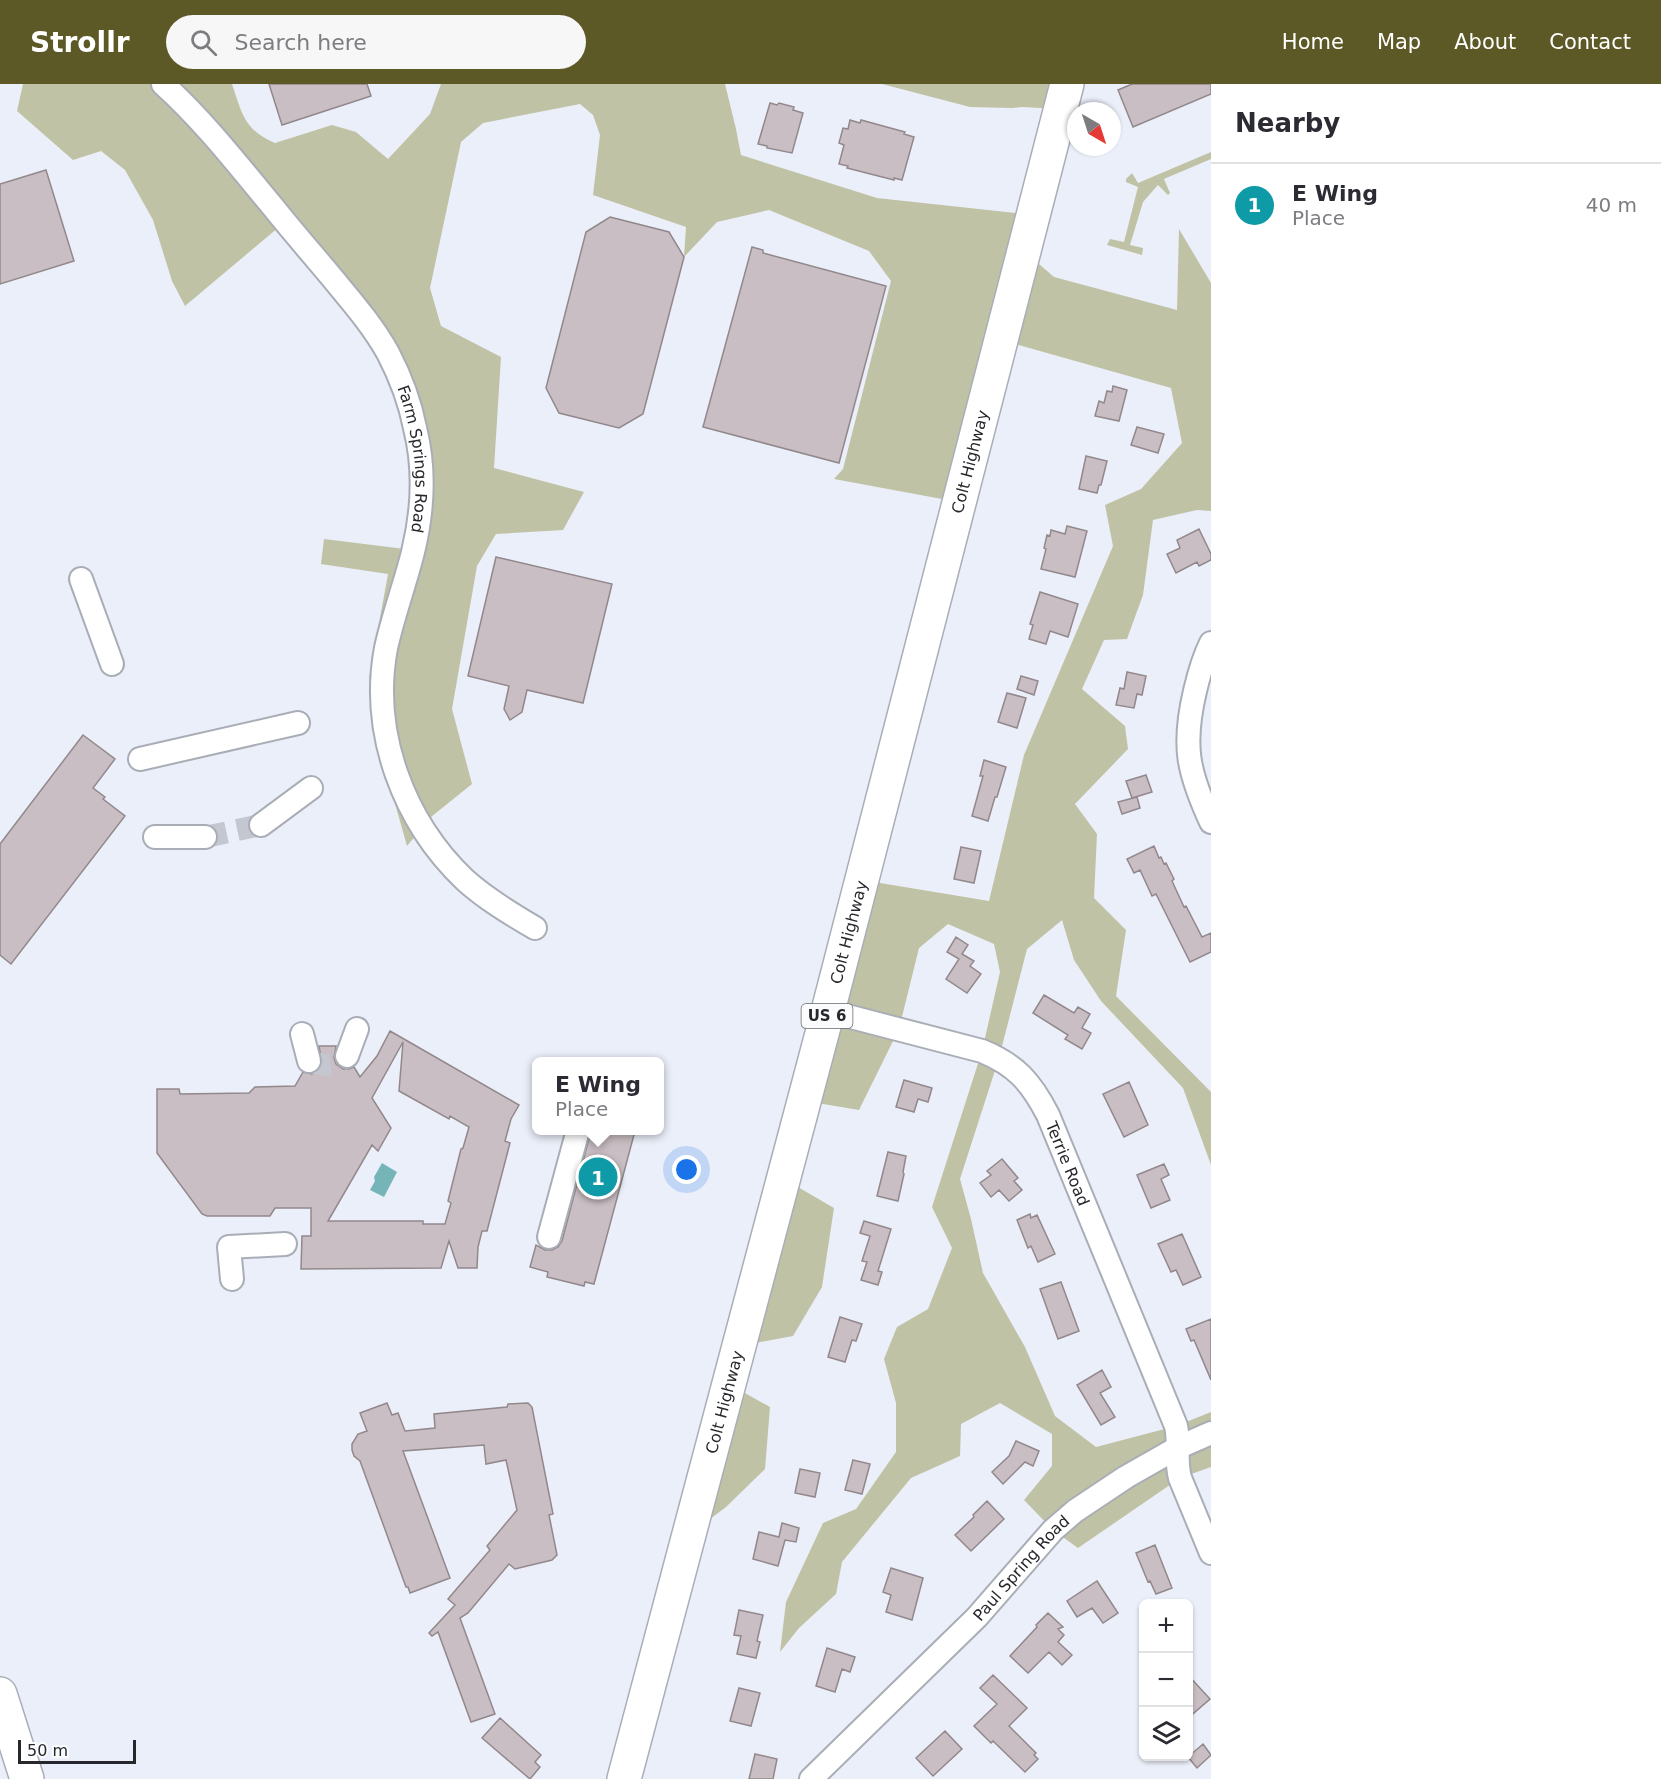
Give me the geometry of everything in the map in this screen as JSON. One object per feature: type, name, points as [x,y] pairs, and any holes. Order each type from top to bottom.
[{"type":"highway","name":"Colt Highway","points":[[624,1779],[828,1011],[1067,84]]},
{"type":"highway","points":[[0,1694],[27,1779]]},
{"type":"street","name":"Farm Springs Road","points":[[163,84],[209,130],[357,308],[387,352],[399,377],[415,427],[422,476],[417,533],[386,647],[382,678],[382,710],[389,753],[416,819],[447,862],[467,882],[496,904],[535,928]]},
{"type":"street","points":[[81,579],[112,664]]},
{"type":"street","points":[[1211,643],[1201,665],[1187,732],[1188,758],[1194,783],[1211,822]]},
{"type":"street","points":[[140,759],[298,723]]},
{"type":"street","points":[[261,825],[311,788]]},
{"type":"street","points":[[155,837],[205,837]]},
{"type":"street","name":"Terrie Road","points":[[828,1011],[982,1051],[1014,1068],[1039,1097],[1176,1425],[1178,1438],[1176,1466],[1211,1553]]},
{"type":"street","points":[[347,1056],[357,1029]]},
{"type":"street","points":[[302,1034],[309,1061]]},
{"type":"street","points":[[549,1237],[577,1135]]},
{"type":"street","points":[[232,1279],[229,1247],[285,1244]]},
{"type":"street","name":"Paul Spring Road","points":[[811,1779],[976,1617],[1053,1530],[1101,1492],[1177,1448],[1211,1433]]},
{"type":"green space","points":[[23,84],[232,84],[242,112],[250,126],[275,143],[332,125],[356,132],[388,159],[430,114],[441,84],[725,84],[741,155],[877,198],[1033,215],[1024,251],[1054,277],[1177,310],[1179,229],[1211,283],[1211,511],[1197,510],[1153,520],[1143,595],[1127,639],[1104,640],[1082,689],[1125,726],[1128,749],[1075,804],[1097,834],[1094,898],[1126,930],[1116,996],[1211,1092],[1211,1165],[1183,1088],[1101,1001],[1074,960],[1062,920],[1027,949],[999,1058],[960,1179],[983,1273],[1025,1347],[1055,1416],[1096,1447],[1176,1426],[1211,1412],[1211,1467],[1180,1478],[1078,1548],[1053,1530],[1024,1500],[1052,1466],[1052,1434],[1000,1403],[961,1424],[960,1456],[911,1478],[842,1562],[836,1594],[799,1628],[780,1652],[786,1602],[823,1523],[856,1509],[896,1452],[896,1403],[884,1359],[897,1327],[928,1309],[952,1248],[932,1207],[982,1051],[1000,972],[994,944],[948,924],[919,948],[899,1029],[859,1110],[805,1101],[784,1179],[834,1208],[822,1287],[793,1336],[739,1346],[729,1384],[770,1407],[765,1469],[726,1507],[689,1535],[652,1636],[942,499],[834,479],[843,469],[891,281],[869,251],[769,210],[717,222],[684,257],[686,227],[593,195],[600,135],[593,115],[580,104],[483,123],[461,142],[430,288],[441,326],[501,357],[494,468],[584,492],[563,530],[496,534],[477,566],[452,709],[472,784],[431,817],[407,846],[385,768],[369,678],[388,574],[321,564],[324,539],[413,550],[418,524],[399,377],[285,222],[185,306],[172,281],[153,220],[125,170],[101,151],[73,160],[17,111]],"holes":[[[1001,340],[1171,388],[1182,443],[1141,489],[1105,505],[1113,546],[1024,755],[989,901],[862,880]]]},
{"type":"green space","points":[[882,84],[1067,84],[1060,109],[970,107]]},
{"type":"green space","points":[[1211,152],[1211,159],[1164,179],[1170,193],[1168,195],[1158,185],[1143,202],[1130,245],[1143,248],[1142,255],[1107,245],[1110,239],[1124,242],[1138,187],[1126,182],[1132,173],[1138,183]]},
{"type":"water","points":[[382,1163],[397,1172],[384,1197],[370,1190]]},
{"type":"building","points":[[269,84],[367,84],[371,96],[282,125]]},
{"type":"building","points":[[1132,84],[1211,84],[1211,94],[1133,127],[1118,90]]},
{"type":"building","points":[[770,103],[794,107],[793,110],[803,113],[792,153],[758,144]]},
{"type":"building","points":[[850,120],[860,123],[861,120],[905,132],[904,134],[914,137],[902,180],[894,178],[894,180],[839,164],[844,145],[839,143],[843,128],[848,129]]},
{"type":"building","points":[[46,170],[74,261],[0,284],[0,184]]},
{"type":"building","points":[[610,217],[669,232],[684,257],[643,414],[619,428],[559,413],[546,388],[586,232]]},
{"type":"building","points":[[752,247],[763,250],[763,253],[886,286],[839,463],[703,427]]},
{"type":"building","points":[[1113,386],[1127,390],[1119,421],[1095,416],[1099,401],[1104,403],[1107,391],[1112,392]]},
{"type":"building","points":[[1137,427],[1164,434],[1158,453],[1131,445]]},
{"type":"building","points":[[1086,456],[1107,461],[1097,493],[1079,489]]},
{"type":"building","points":[[1067,526],[1087,531],[1075,577],[1041,569],[1047,535],[1050,536],[1051,530],[1065,534]]},
{"type":"building","points":[[1199,529],[1211,554],[1211,560],[1199,566],[1197,562],[1176,573],[1167,554],[1180,548],[1177,540]]},
{"type":"building","points":[[496,557],[612,584],[583,703],[527,690],[522,712],[510,720],[504,709],[509,686],[468,676]]},
{"type":"building","points":[[1040,592],[1078,604],[1068,637],[1050,631],[1046,644],[1029,639],[1033,625],[1030,624]]},
{"type":"building","points":[[1127,672],[1146,676],[1142,695],[1137,694],[1134,708],[1116,705],[1120,688],[1124,689]]},
{"type":"building","points":[[1021,676],[1038,681],[1034,695],[1017,689]]},
{"type":"building","points":[[1007,693],[1026,698],[1017,728],[998,722]]},
{"type":"building","points":[[83,735],[115,759],[93,788],[125,816],[11,964],[0,955],[0,844]]},
{"type":"building","points":[[984,760],[1006,767],[988,821],[972,816],[983,776],[980,776]]},
{"type":"building","points":[[1146,775],[1152,792],[1132,798],[1126,781]]},
{"type":"building","points":[[1137,797],[1140,808],[1122,814],[1118,802]]},
{"type":"building","points":[[1154,846],[1159,858],[1161,857],[1164,864],[1166,863],[1184,907],[1186,906],[1202,937],[1211,933],[1211,952],[1190,962],[1156,894],[1152,896],[1140,870],[1134,873],[1127,859]]},
{"type":"building","points":[[961,847],[981,851],[974,883],[954,879]]},
{"type":"building","points":[[956,937],[968,945],[962,954],[974,961],[970,966],[981,974],[967,993],[946,979],[959,959],[947,952]]},
{"type":"building","points":[[1044,995],[1074,1013],[1078,1007],[1090,1014],[1082,1028],[1091,1033],[1082,1049],[1065,1039],[1068,1035],[1033,1013]]},
{"type":"building","points":[[390,1031],[519,1105],[511,1119],[505,1141],[510,1143],[487,1231],[482,1231],[478,1247],[477,1268],[458,1268],[449,1241],[441,1268],[301,1269],[302,1236],[311,1236],[311,1208],[275,1208],[270,1216],[207,1216],[202,1214],[157,1153],[157,1089],[179,1089],[180,1094],[249,1093],[255,1087],[295,1086],[303,1072],[312,1074],[319,1070],[322,1064],[319,1046],[336,1046],[334,1058],[336,1064],[343,1069],[354,1067],[360,1077],[377,1056]],"holes":[[[403,1042],[399,1091],[449,1119],[450,1116],[469,1127],[448,1201],[451,1203],[445,1224],[423,1224],[423,1221],[328,1221],[372,1145],[378,1151],[391,1128],[372,1098]]]},
{"type":"building","points":[[904,1080],[932,1088],[928,1102],[918,1099],[914,1112],[896,1107]]},
{"type":"building","points":[[1129,1082],[1148,1125],[1124,1137],[1103,1094]]},
{"type":"building","points":[[590,1135],[634,1135],[594,1284],[585,1282],[584,1286],[547,1277],[548,1272],[530,1267],[536,1245],[545,1250],[552,1250],[562,1241]]},
{"type":"building","points":[[888,1152],[906,1156],[898,1201],[877,1196]]},
{"type":"building","points":[[1002,1159],[1018,1178],[1014,1181],[1022,1190],[1009,1201],[999,1190],[991,1197],[980,1183],[991,1175],[987,1171]]},
{"type":"building","points":[[1164,1164],[1169,1175],[1161,1179],[1170,1200],[1151,1208],[1137,1175]]},
{"type":"building","points":[[1030,1214],[1031,1218],[1037,1215],[1055,1254],[1038,1262],[1031,1246],[1028,1248],[1017,1220]]},
{"type":"building","points":[[864,1221],[891,1229],[878,1271],[882,1272],[878,1285],[861,1280],[867,1262],[862,1261],[870,1236],[860,1233]]},
{"type":"building","points":[[1182,1234],[1201,1277],[1183,1285],[1176,1270],[1171,1272],[1158,1244]]},
{"type":"building","points":[[1061,1282],[1079,1331],[1058,1339],[1040,1289]]},
{"type":"building","points":[[840,1317],[862,1324],[856,1341],[852,1340],[845,1362],[828,1357]]},
{"type":"building","points":[[1211,1319],[1211,1380],[1194,1340],[1191,1341],[1186,1329]]},
{"type":"building","points":[[1102,1370],[1111,1387],[1100,1393],[1115,1417],[1101,1425],[1077,1385]]},
{"type":"building","points":[[387,1403],[392,1415],[398,1413],[405,1431],[435,1428],[434,1414],[507,1407],[508,1404],[528,1403],[532,1407],[553,1514],[549,1515],[557,1555],[552,1560],[515,1569],[509,1564],[468,1613],[460,1618],[495,1714],[471,1722],[438,1632],[432,1636],[429,1633],[455,1605],[448,1599],[490,1550],[487,1546],[517,1510],[506,1460],[486,1464],[484,1445],[403,1451],[450,1578],[410,1593],[360,1461],[354,1456],[352,1450],[352,1444],[358,1434],[367,1431],[360,1413]]},
{"type":"building","points":[[1016,1441],[1039,1451],[1033,1466],[1025,1462],[1003,1484],[992,1472],[1009,1456]]},
{"type":"building","points":[[853,1460],[870,1464],[862,1494],[845,1490]]},
{"type":"building","points":[[800,1469],[820,1473],[815,1497],[795,1493]]},
{"type":"building","points":[[987,1501],[1004,1519],[971,1551],[955,1535]]},
{"type":"building","points":[[782,1523],[799,1528],[796,1542],[785,1540],[778,1566],[753,1559],[759,1532],[779,1537]]},
{"type":"building","points":[[1155,1545],[1172,1588],[1156,1594],[1150,1581],[1148,1582],[1136,1553]]},
{"type":"building","points":[[891,1568],[923,1578],[912,1620],[886,1612],[891,1595],[883,1592]]},
{"type":"building","points":[[1097,1581],[1118,1613],[1103,1623],[1092,1608],[1077,1617],[1067,1601]]},
{"type":"building","points":[[739,1610],[763,1615],[756,1658],[737,1654],[741,1636],[734,1635]]},
{"type":"building","points":[[1048,1613],[1063,1627],[1058,1629],[1064,1635],[1058,1642],[1072,1655],[1062,1665],[1049,1652],[1028,1673],[1010,1656]]},
{"type":"building","points":[[827,1648],[855,1657],[850,1672],[842,1669],[835,1692],[816,1686]]},
{"type":"building","points":[[993,1675],[1027,1708],[1009,1726],[1036,1753],[1034,1755],[1038,1759],[1025,1772],[974,1726],[997,1704],[980,1688]]},
{"type":"building","points":[[1193,1680],[1210,1699],[1193,1714]]},
{"type":"building","points":[[739,1688],[760,1693],[751,1726],[730,1721]]},
{"type":"building","points":[[500,1718],[541,1755],[535,1762],[540,1767],[530,1779],[482,1738]]},
{"type":"building","points":[[945,1731],[962,1749],[933,1776],[916,1758]]},
{"type":"building","points":[[1203,1744],[1211,1755],[1197,1768],[1191,1761],[1193,1753]]},
{"type":"building","points":[[755,1754],[777,1759],[773,1779],[749,1779]]},
{"type":"tunnel","points":[[205,837],[261,825]]},
{"type":"tunnel","points":[[309,1061],[329,1065],[347,1056]]},
{"type":"place","name":"E Wing","points":[[598,1177]]}]
